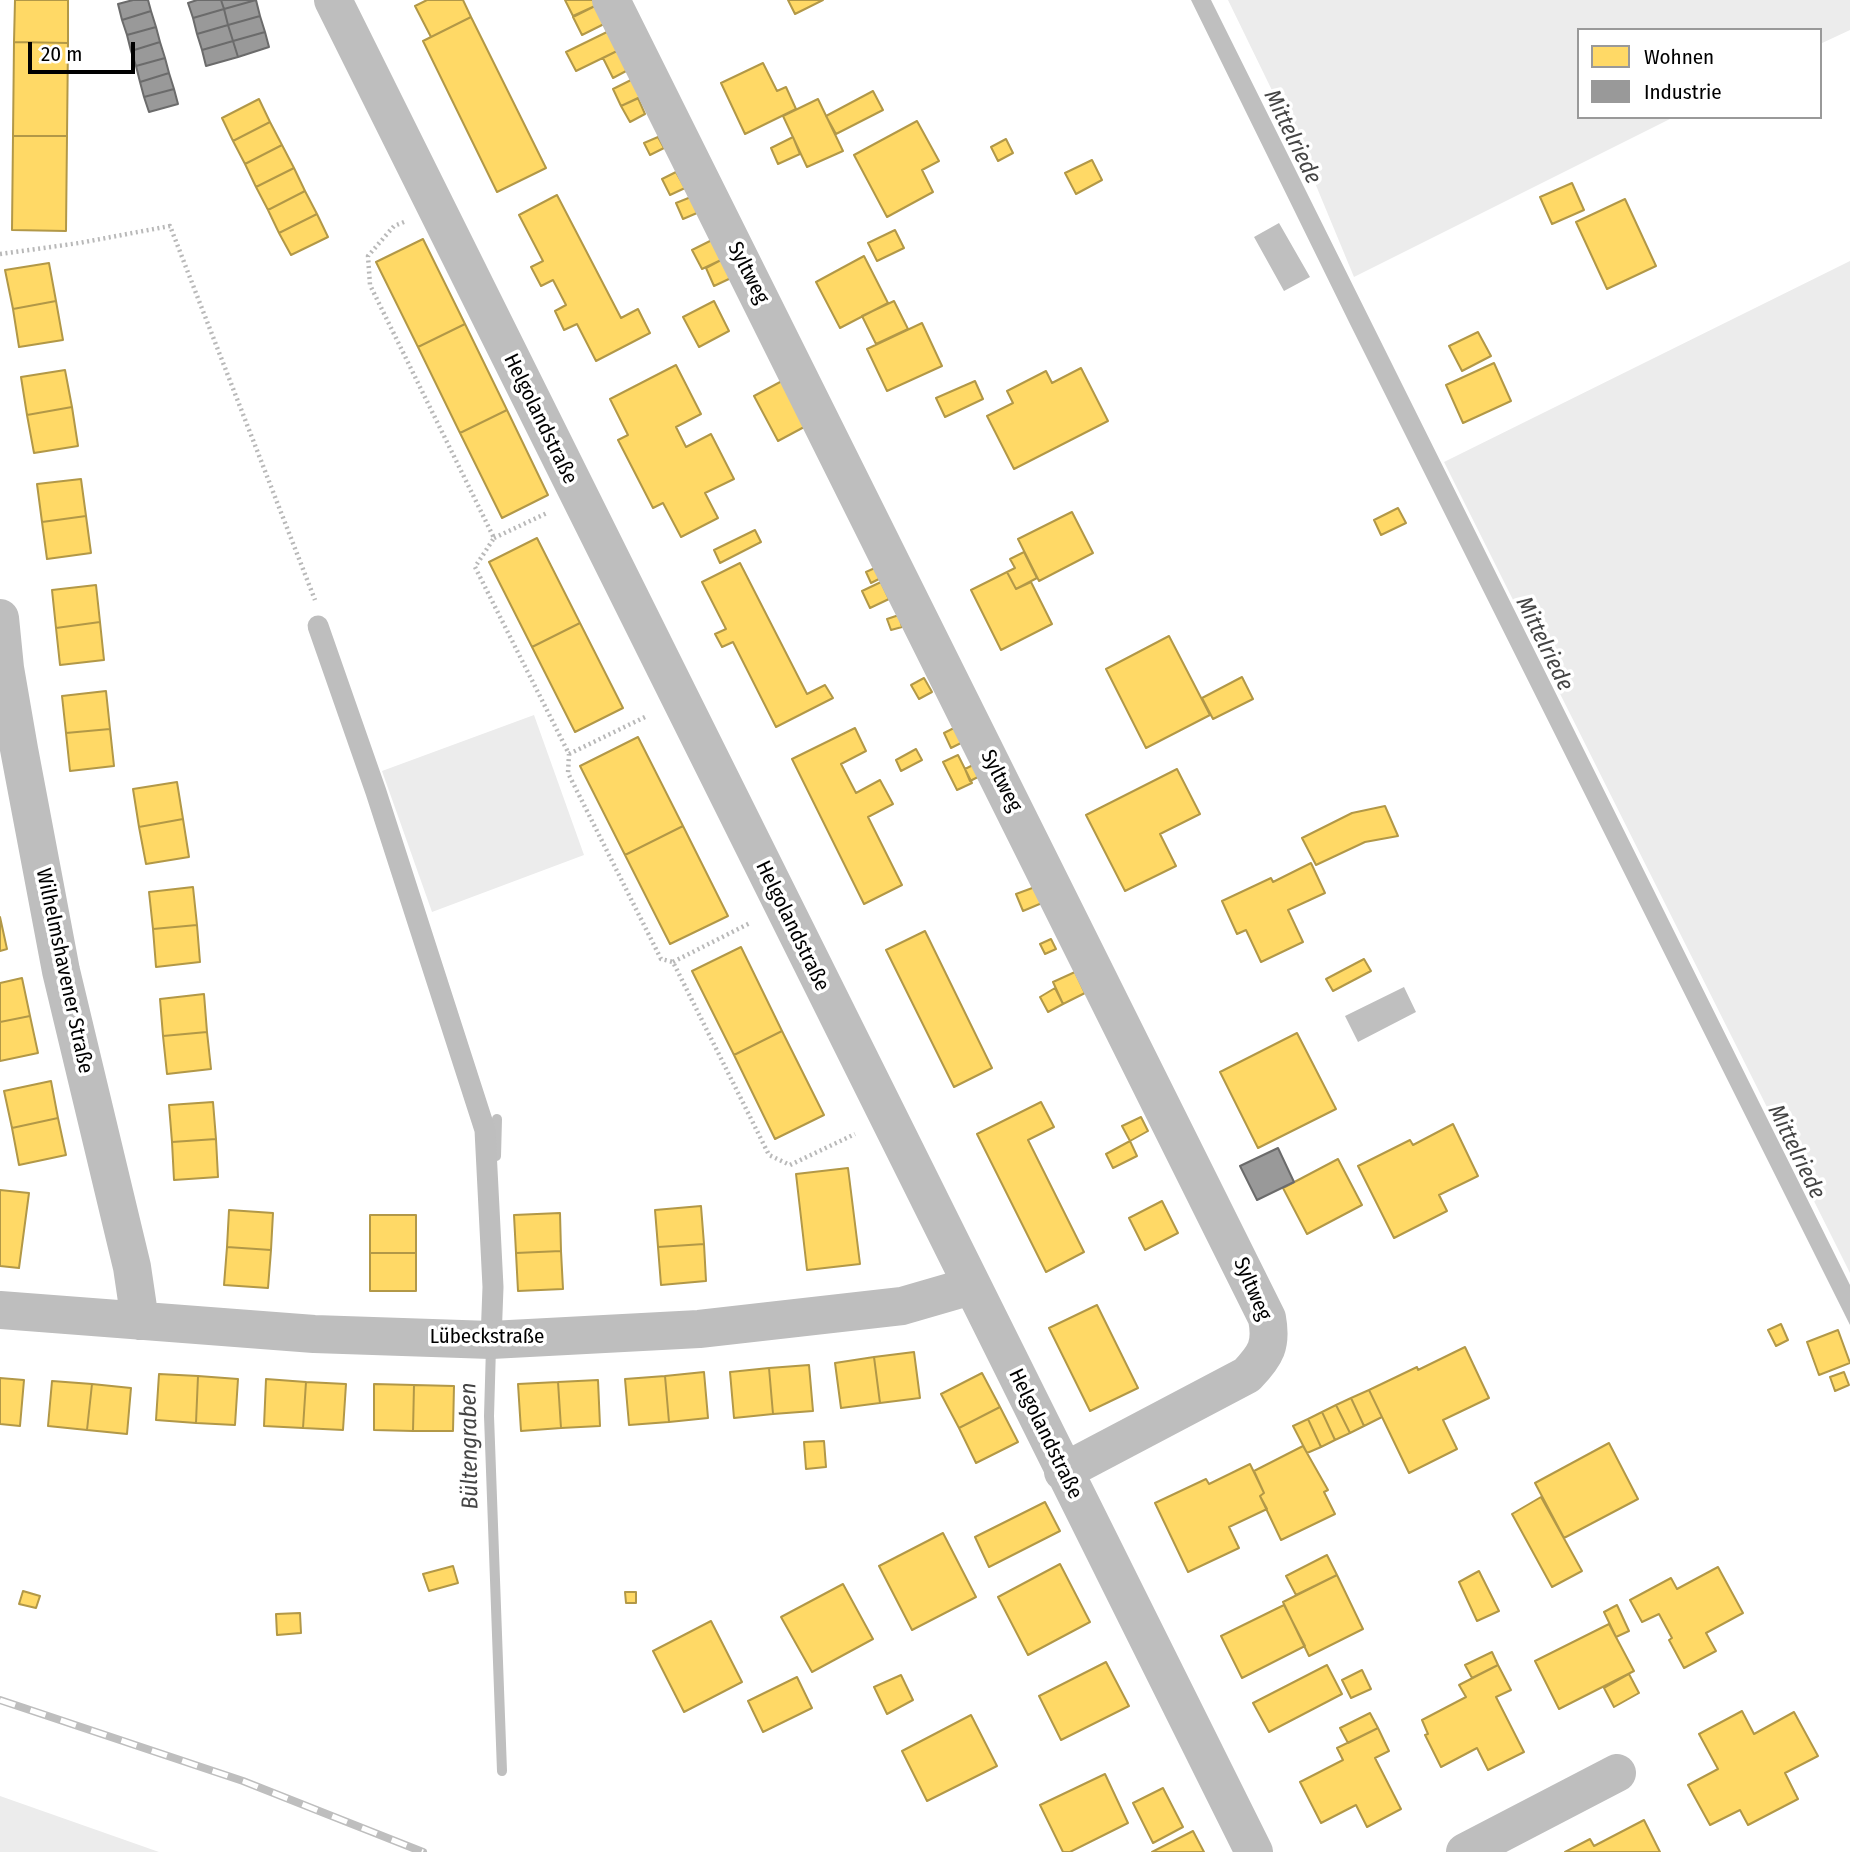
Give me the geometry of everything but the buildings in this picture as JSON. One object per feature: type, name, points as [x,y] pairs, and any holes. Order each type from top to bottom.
[{"type":"street","name":"Helgolandstraße","points":[[333,0],[1254,1852]]},
{"type":"street","name":"Syltweg","points":[[611,0],[1267,1318],[1270,1336],[1268,1348],[1259,1363],[1247,1375],[1063,1472]]},
{"type":"street","name":"Wilhelmshavener Straße","points":[[0,618],[5,667],[25,785],[61,971],[132,1267],[140,1321]]},
{"type":"street","name":"Lübeckstraße","points":[[0,1310],[314,1334],[491,1340],[699,1329],[889,1308],[971,1286]]},
{"type":"street","points":[[1465,1852],[1617,1773]]},
{"type":"lane","points":[[318,626],[376,792],[485,1130],[493,1286],[491,1340]]},
{"type":"path","points":[[435,209],[394,226],[368,256],[370,285],[494,538]]},
{"type":"path","points":[[0,254],[170,226],[319,611],[318,626]]},
{"type":"path","points":[[579,498],[494,538],[475,567],[569,754],[568,773],[661,958],[673,962],[769,1155],[789,1165],[888,1119]]},
{"type":"path","points":[[569,754],[680,700]]},
{"type":"path","points":[[673,962],[782,906]]},
{"type":"shaded area","points":[[1191,0],[1211,0],[1850,1285],[1850,1325],[1349,322]]},
{"type":"shaded area","points":[[1228,0],[1850,0],[1850,30],[1822,43],[1822,28],[1577,28],[1577,119],[1670,119],[1354,277],[1303,154]]},
{"type":"shaded area","points":[[1279,223],[1310,277],[1284,291],[1254,237]]},
{"type":"shaded area","points":[[1850,261],[1850,1273],[1444,462]]},
{"type":"shaded area","points":[[534,715],[584,855],[432,912],[382,771]]},
{"type":"shaded area","points":[[1404,987],[1416,1012],[1358,1042],[1345,1016]]},
{"type":"shaded area","points":[[0,1796],[159,1852],[0,1852]]},
{"type":"waterway","name":"Bültengraben","points":[[496,1156],[497,1119]]},
{"type":"waterway","name":"Bültengraben","points":[[491,1347],[489,1416],[502,1771]]},
{"type":"railway","points":[[0,1700],[243,1781],[423,1852]]},
{"type":"water label","name":"Mittelriede","points":[[1292,137]]},
{"type":"water label","name":"Mittelriede","points":[[1544,644]]},
{"type":"water label","name":"Mittelriede","points":[[1796,1152]]}]
